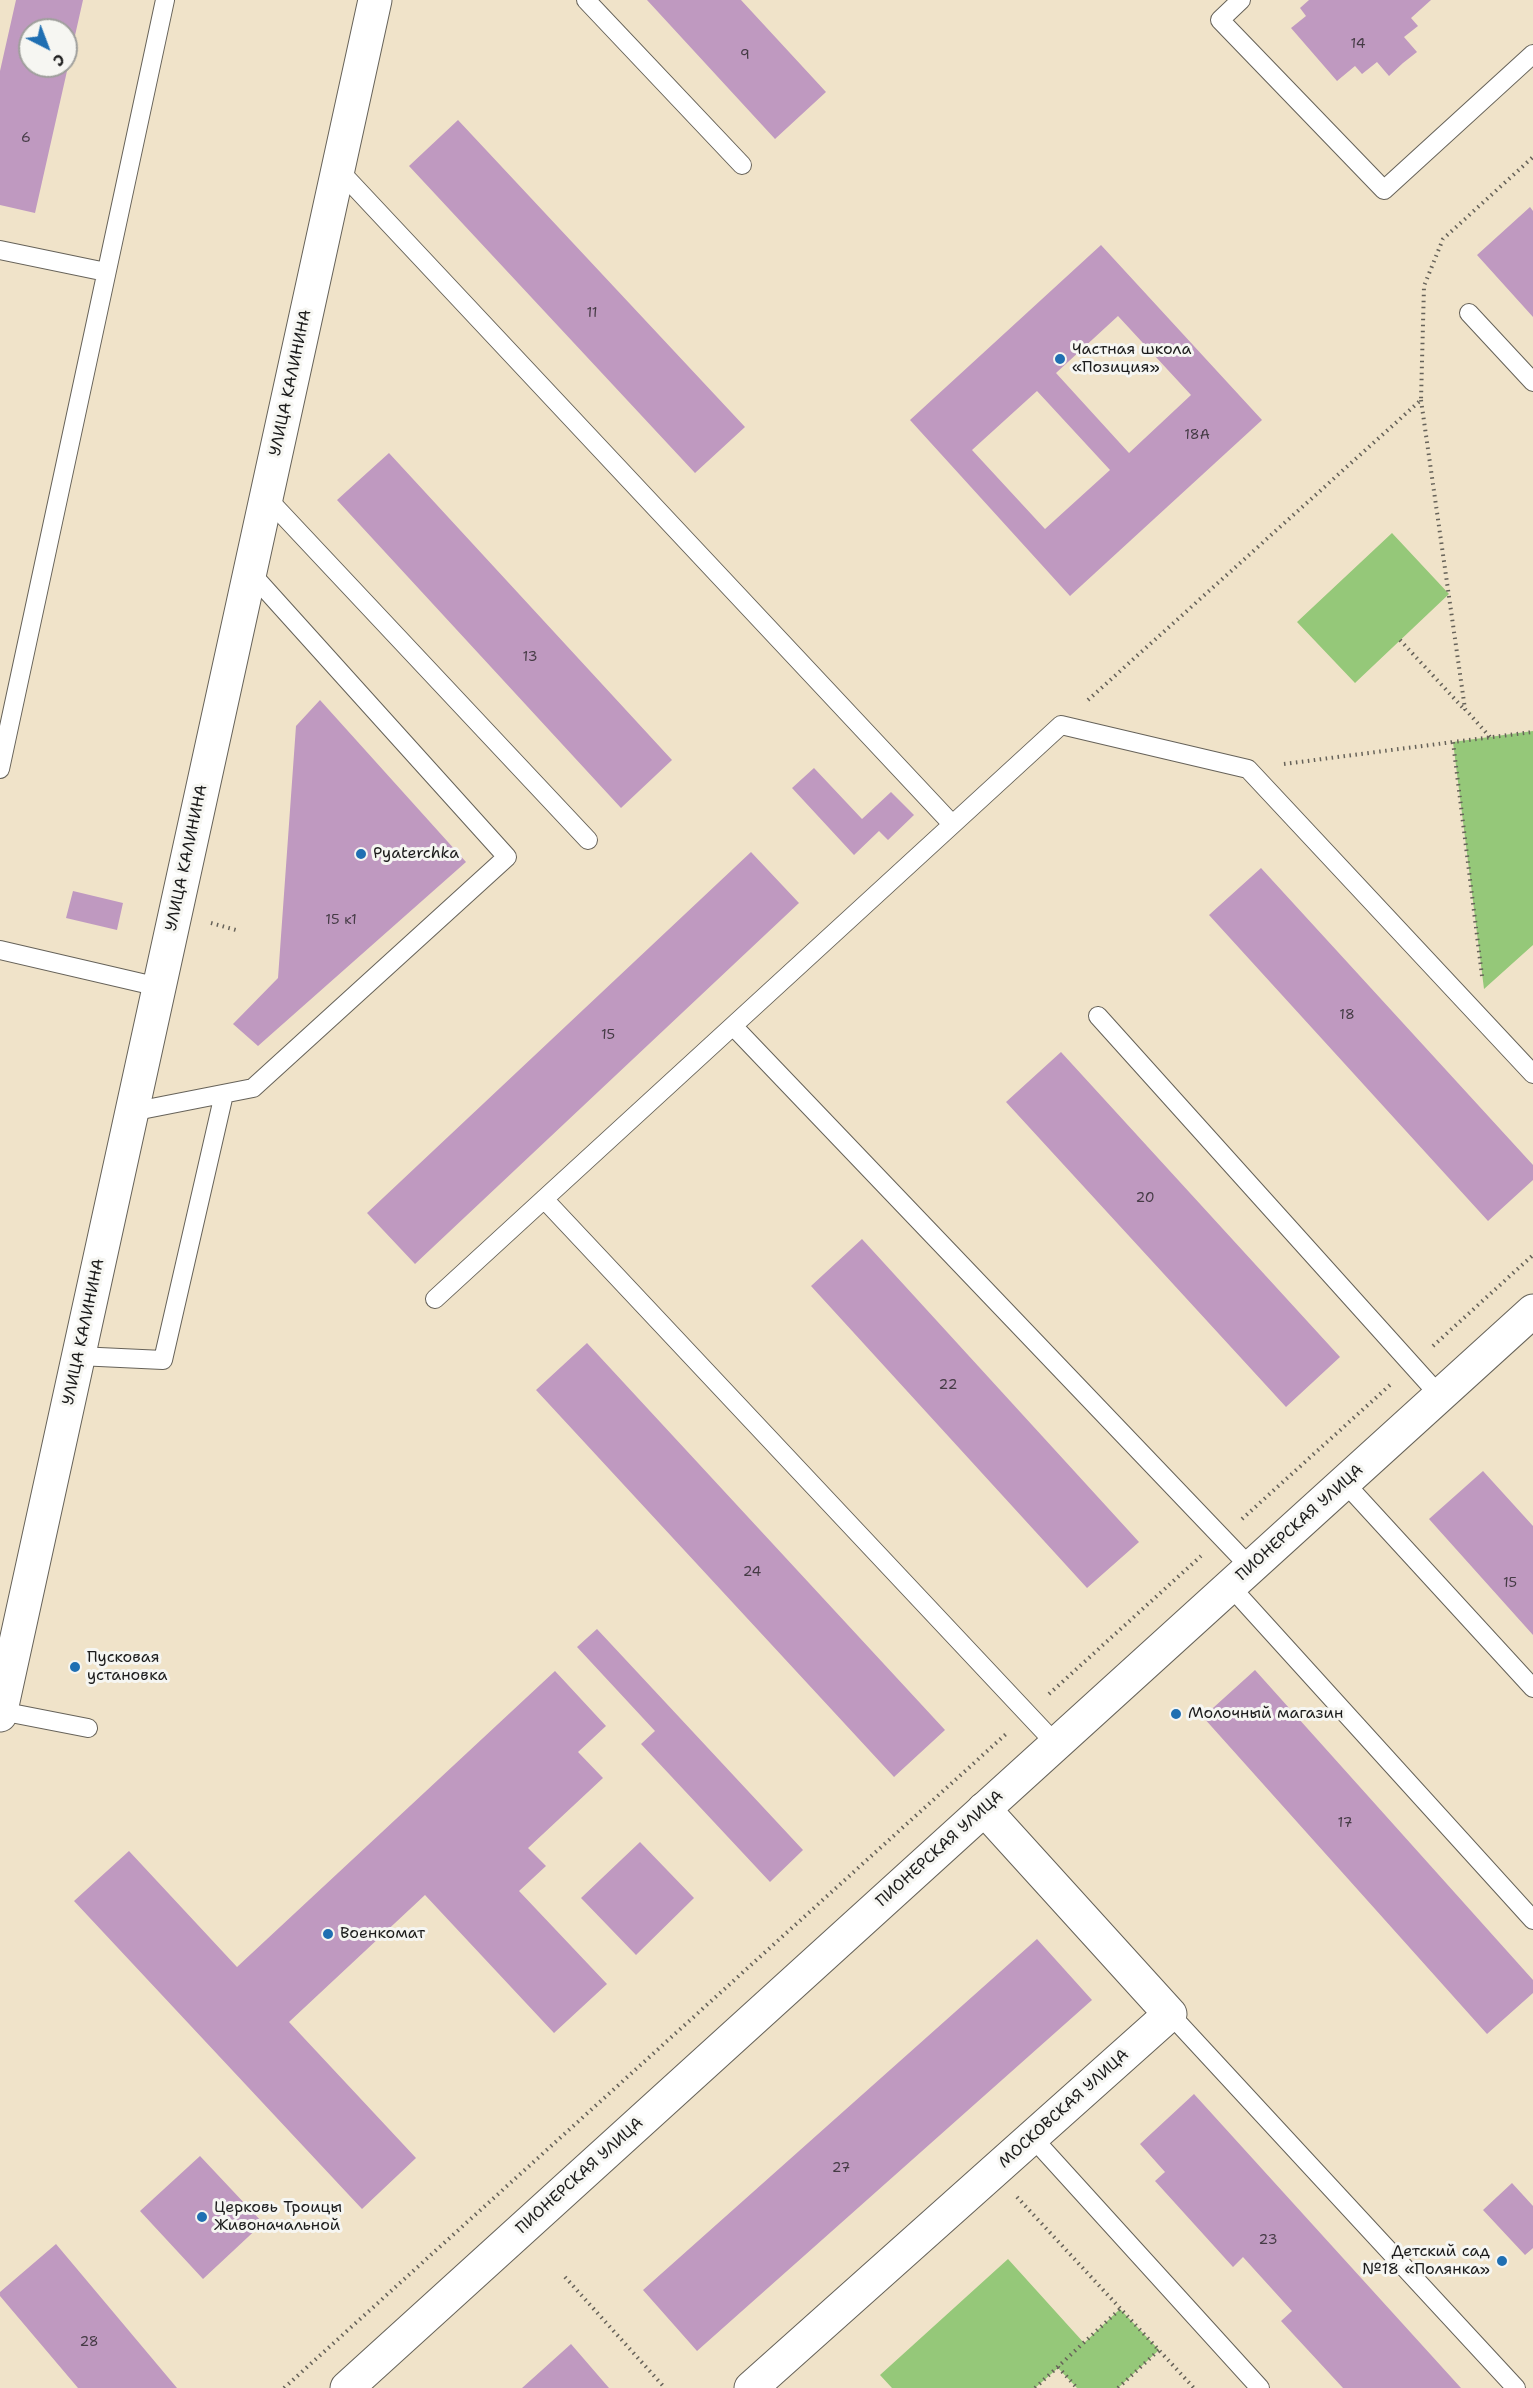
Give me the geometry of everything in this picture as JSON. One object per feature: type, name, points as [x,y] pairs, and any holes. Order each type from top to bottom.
[{"type":"street","name":"УЛИЦА КАЛИНИНА","points":[[0,1713],[375,0]]},
{"type":"street","name":"ПИОНЕРСКАЯ УЛИЦА","points":[[347,2388],[1533,1313]]},
{"type":"street","points":[[984,1809],[1170,2014]]},
{"type":"street","name":"МОСКОВСКАЯ УЛИЦА","points":[[751,2388],[1170,2014]]},
{"type":"lane","points":[[0,769],[165,0]]},
{"type":"lane","points":[[586,0],[742,165]]},
{"type":"lane","points":[[1241,0],[1220,20],[1384,190],[1533,54]]},
{"type":"lane","points":[[338,169],[952,824]]},
{"type":"lane","points":[[0,250],[106,272]]},
{"type":"lane","points":[[1469,313],[1533,382]]},
{"type":"lane","points":[[266,496],[588,840]]},
{"type":"lane","points":[[131,1112],[253,1088],[507,857],[250,572]]},
{"type":"lane","points":[[435,1299],[1061,725],[1248,769],[1533,1074]]},
{"type":"lane","points":[[0,950],[159,987]]},
{"type":"lane","points":[[1098,1016],[1440,1396]]},
{"type":"lane","points":[[733,1026],[1222,1538],[1240,1577],[1533,1920]]},
{"type":"lane","points":[[78,1356],[163,1360],[224,1094]]},
{"type":"lane","points":[[544,1199],[1056,1744]]},
{"type":"lane","points":[[1344,1482],[1533,1688]]},
{"type":"lane","points":[[0,1713],[88,1728]]},
{"type":"lane","points":[[1170,2014],[1516,2388]]},
{"type":"lane","points":[[1032,2138],[1260,2388]]},
{"type":"path","points":[[1465,709],[1421,400],[1424,286],[1443,238],[1533,158]]},
{"type":"path","points":[[1061,725],[1421,400]]},
{"type":"path","points":[[1400,640],[1490,737]]},
{"type":"path","points":[[1248,769],[1533,732]]},
{"type":"path","points":[[1453,742],[1491,1030]]},
{"type":"path","points":[[176,912],[236,930]]},
{"type":"path","points":[[284,2388],[1533,1256]]},
{"type":"path","points":[[993,2172],[1192,2387]]},
{"type":"path","points":[[565,2277],[665,2388]]},
{"type":"path","points":[[1035,2388],[1120,2308]]},
{"type":"path","points":[[1118,2388],[1159,2350]]},
{"type":"path","points":[[1058,2367],[1077,2388]]},
{"type":"green space","points":[[1392,533],[1449,594],[1355,683],[1297,622]]},
{"type":"green space","points":[[1533,731],[1533,945],[1484,989],[1453,742]]},
{"type":"green space","points":[[1008,2259],[1084,2343],[1120,2309],[1159,2350],[1118,2388],[1077,2388],[1058,2368],[1035,2388],[892,2388],[880,2375]]},
{"type":"building","points":[[16,0],[83,0],[78,22],[78,18],[18,18],[18,78],[65,78],[35,213],[0,205],[0,71]]},
{"type":"building","points":[[647,0],[741,0],[826,92],[775,139]]},
{"type":"building","points":[[1309,0],[1431,0],[1411,18],[1418,26],[1404,37],[1417,52],[1389,76],[1377,62],[1362,74],[1355,66],[1337,81],[1291,28],[1306,16],[1300,8]]},
{"type":"building","points":[[458,120],[745,427],[695,473],[409,166]]},
{"type":"building","points":[[1530,207],[1533,211],[1533,317],[1477,255]]},
{"type":"building","points":[[1101,245],[1262,420],[1070,596],[910,420]],"holes":[[[1118,316],[1191,395],[1129,453],[1056,373]],[[1037,391],[1110,470],[1045,529],[972,450]]]},
{"type":"building","points":[[389,453],[672,760],[621,808],[337,500]]},
{"type":"building","points":[[320,700],[466,862],[258,1046],[233,1024],[278,978],[296,726]]},
{"type":"building","points":[[814,768],[862,819],[891,792],[914,815],[888,840],[879,831],[854,855],[792,788]]},
{"type":"building","points":[[751,852],[799,903],[415,1264],[367,1213]]},
{"type":"building","points":[[1261,868],[1533,1165],[1533,1180],[1488,1221],[1209,915]]},
{"type":"building","points":[[73,891],[123,903],[117,930],[66,918]]},
{"type":"building","points":[[1061,1052],[1340,1357],[1286,1407],[1006,1102]]},
{"type":"building","points":[[862,1239],[1139,1542],[1087,1588],[811,1286]]},
{"type":"building","points":[[587,1343],[945,1730],[894,1777],[536,1390]]},
{"type":"building","points":[[1483,1471],[1533,1526],[1533,1635],[1429,1519]]},
{"type":"building","points":[[597,1629],[803,1850],[770,1882],[641,1744],[655,1731],[577,1647]]},
{"type":"building","points":[[1255,1670],[1533,1980],[1533,1993],[1487,2034],[1203,1717]]},
{"type":"building","name":"Военкомат","points":[[555,1671],[606,1726],[578,1752],[603,1778],[528,1848],[546,1866],[519,1891],[607,1984],[554,2033],[425,1895],[289,2022],[416,2158],[362,2209],[74,1901],[129,1851],[237,1967]]},
{"type":"building","points":[[640,1842],[694,1898],[636,1955],[581,1898]]},
{"type":"building","points":[[1037,1939],[1092,2000],[697,2351],[643,2290]]},
{"type":"building","points":[[1194,2094],[1461,2388],[1343,2388],[1281,2321],[1292,2311],[1243,2257],[1233,2267],[1155,2181],[1165,2172],[1140,2144]]},
{"type":"building","name":"Церковь Троицы Живоначальной","points":[[200,2156],[263,2223],[203,2279],[140,2211]]},
{"type":"building","points":[[1512,2183],[1533,2206],[1533,2248],[1525,2255],[1483,2210]]},
{"type":"building","points":[[56,2244],[177,2388],[78,2388],[0,2296],[0,2292]]},
{"type":"building","points":[[571,2344],[609,2388],[522,2388]]},
{"type":"place","name":"Частная школа «Позиция»","points":[[1060,359]]},
{"type":"place","name":"Pyaterchka","points":[[361,854]]},
{"type":"place","name":"Пусковая установка","points":[[75,1667]]},
{"type":"place","name":"Молочный магазин","points":[[1176,1714]]},
{"type":"place","name":"Военкомат","points":[[328,1934]]},
{"type":"place","name":"Церковь Троицы Живоначальной","points":[[202,2217]]},
{"type":"place","name":"Детский сад №18 «Полянка»","points":[[1502,2261]]}]
